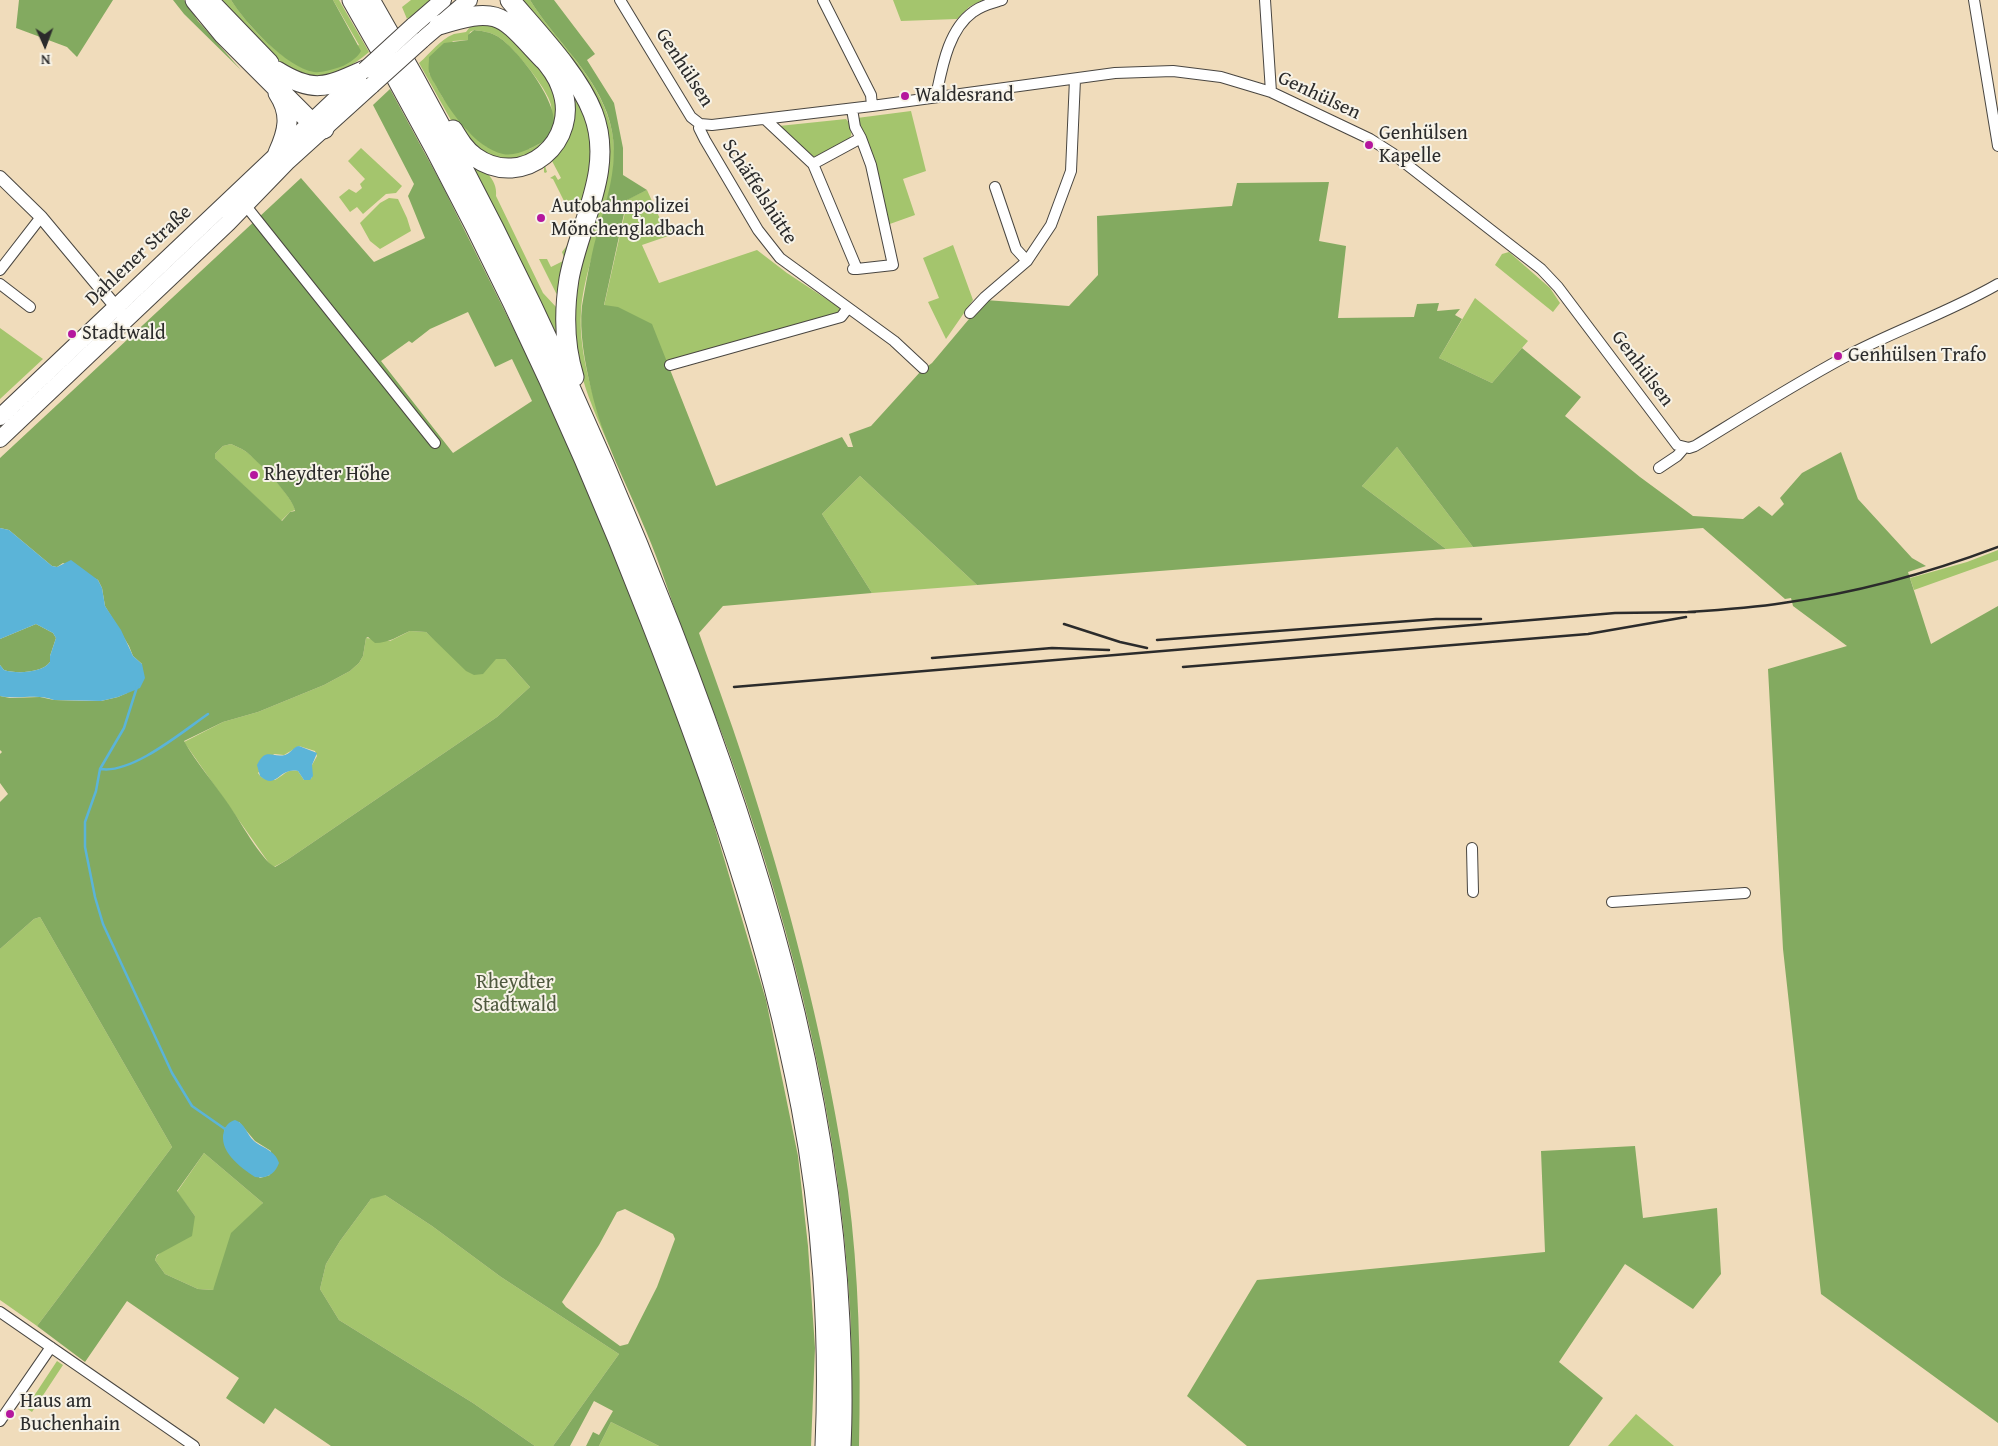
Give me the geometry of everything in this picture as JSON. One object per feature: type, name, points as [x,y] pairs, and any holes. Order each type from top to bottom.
[{"type":"highway","points":[[195,0],[223,34],[273,75],[296,83],[314,86],[369,78]]},
{"type":"highway","points":[[209,0],[273,75],[318,122]]},
{"type":"highway","points":[[358,4],[434,100],[460,142],[473,155],[493,166],[518,167],[532,163],[542,157],[557,141],[564,125],[566,108],[562,88],[554,72],[496,0]]},
{"type":"highway","points":[[510,0],[570,72],[592,110],[599,135],[600,149],[597,183],[570,277],[566,344],[571,369],[600,456]]},
{"type":"highway","points":[[517,0],[537,32]]},
{"type":"highway","points":[[358,4],[497,268],[561,405],[640,592],[676,684],[731,841],[773,979],[802,1110],[820,1255],[826,1390],[825,1446]]},
{"type":"highway","points":[[439,25],[474,15],[486,14],[496,16],[511,26],[544,60]]},
{"type":"highway","points":[[411,71],[536,313],[640,547],[704,714],[758,875],[802,1040],[818,1126],[832,1223],[838,1280],[841,1350],[840,1446]]},
{"type":"highway","points":[[273,75],[288,118],[287,131],[278,153]]},
{"type":"main road","points":[[224,216],[278,153],[318,122],[418,33],[443,0]]},
{"type":"main road","points":[[418,33],[439,25],[469,0]]},
{"type":"main road","points":[[224,216],[246,206],[288,162],[318,122]]},
{"type":"main road","name":"Dahlener Straße","points":[[0,439],[122,313],[224,216]]},
{"type":"main road","name":"Dahlener Straße","points":[[0,418],[122,313]]},
{"type":"street","name":"Genhülsen","points":[[620,0],[691,117],[700,124],[712,125],[766,120],[1115,73],[1173,70],[1221,77],[1271,92],[1370,139],[1392,153],[1541,269],[1558,287],[1677,445],[1684,448]]},
{"type":"street","points":[[823,0],[871,95],[872,106]]},
{"type":"street","points":[[936,96],[944,61],[951,42],[963,21],[979,8],[1002,0]]},
{"type":"street","points":[[1265,0],[1271,92]]},
{"type":"street","points":[[1974,0],[1998,146]]},
{"type":"street","points":[[970,314],[985,297],[1027,261],[1052,225],[1071,171],[1074,79]]},
{"type":"street","points":[[766,120],[813,164],[855,269],[893,265],[871,164],[855,127],[852,109]]},
{"type":"street","name":"Schäffelshütte","points":[[700,124],[701,133],[769,244],[780,258],[894,341],[923,368]]},
{"type":"street","points":[[813,164],[861,138]]},
{"type":"street","points":[[0,177],[41,217],[122,313]]},
{"type":"street","points":[[995,187],[1016,249],[1027,261]]},
{"type":"street","points":[[246,206],[435,443]]},
{"type":"street","points":[[0,270],[41,217]]},
{"type":"street","points":[[0,284],[30,307]]},
{"type":"street","points":[[1659,468],[1677,456],[1684,448],[1695,446],[1843,358],[1874,342],[1974,298],[1998,284]]},
{"type":"street","points":[[670,365],[841,317],[848,308]]},
{"type":"street","points":[[1472,848],[1474,892]]},
{"type":"street","points":[[1612,902],[1745,893]]},
{"type":"street","points":[[0,1312],[194,1446]]},
{"type":"street","points":[[0,1421],[51,1347]]},
{"type":"green space","points":[[19,0],[113,0],[77,57],[67,47],[16,28]]},
{"type":"green space","points":[[173,0],[184,0],[198,21],[241,70],[184,14]]},
{"type":"green space","points":[[218,0],[231,0],[246,20],[273,48],[305,69],[359,45],[333,0],[339,0],[369,52],[344,69],[316,81],[278,63]]},
{"type":"green space","points":[[231,0],[333,0],[361,51],[357,57],[344,66],[317,72],[303,69],[280,54],[256,32]]},
{"type":"green space","points":[[411,0],[435,0],[416,16],[413,15],[407,19],[402,7]]},
{"type":"green space","points":[[521,0],[530,0],[585,73],[604,105],[610,123],[614,146],[610,193],[584,288],[581,328],[582,345],[589,380],[610,447],[591,404],[581,374],[574,327],[577,283],[581,260],[607,147]]},
{"type":"green space","points":[[530,0],[554,0],[595,54],[587,60],[614,103],[623,148],[623,175],[647,190],[627,200],[604,305],[618,307],[652,324],[716,486],[842,437],[848,447],[853,447],[849,434],[871,426],[921,371],[932,363],[985,300],[1069,306],[1098,275],[1097,216],[1232,206],[1237,183],[1329,182],[1319,241],[1346,246],[1338,318],[1414,317],[1417,304],[1439,303],[1437,311],[1460,309],[1455,315],[1462,319],[1439,358],[1492,383],[1522,348],[1581,397],[1565,416],[1640,477],[1693,516],[1743,519],[1759,506],[1772,516],[1784,504],[1780,498],[1802,473],[1841,452],[1858,499],[1912,558],[1926,566],[1908,572],[1931,644],[1998,606],[1998,1423],[1821,1294],[1783,949],[1768,669],[1847,646],[1793,606],[1791,598],[1785,599],[1703,528],[1473,547],[1397,447],[1362,486],[1446,549],[977,585],[860,476],[822,514],[872,593],[723,606],[699,633],[746,768],[796,937],[820,1038],[840,1140],[852,1223],[857,1286],[860,1382],[859,1446],[850,1446],[851,1326],[845,1240],[825,1102],[795,966],[756,833],[734,767],[685,638],[662,571],[602,426],[591,389],[585,358],[581,326],[582,306],[592,254],[610,184],[614,149],[612,131],[607,113],[592,82]]},
{"type":"green space","points":[[893,0],[983,0],[969,7],[957,19],[901,21]]},
{"type":"green space","points":[[500,22],[552,83],[560,107],[550,140],[518,161],[488,157],[457,131],[419,63],[444,40],[454,34],[466,32],[473,23]],"holes":[[[474,30],[492,34],[503,41],[528,68],[543,89],[551,105],[547,140],[529,149],[487,147],[467,130],[443,98],[429,73],[453,41],[468,40],[470,32]]]},
{"type":"green space","points":[[474,30],[492,34],[505,42],[524,62],[542,87],[553,112],[554,122],[547,140],[531,148],[509,155],[493,150],[483,144],[464,127],[441,96],[430,74],[429,57],[444,43],[468,40],[468,35]]},
{"type":"green space","points":[[546,49],[575,87],[585,104],[592,120],[596,138],[595,179],[589,205],[583,223],[574,228],[567,222],[571,221],[574,226],[579,224],[578,216],[573,204],[567,207],[553,179],[550,178],[555,175],[558,180],[561,178],[552,161],[545,166],[547,172],[544,172],[544,168],[546,160],[565,133],[569,109],[562,85],[542,51]]},
{"type":"green space","name":"Rheydter Stadtwald","points":[[390,89],[441,183],[546,394],[677,700],[766,1000],[798,1156],[808,1246],[815,1348],[811,1446],[659,1446],[611,1422],[599,1446],[586,1446],[593,1432],[599,1435],[613,1411],[594,1401],[570,1446],[553,1446],[619,1354],[501,1277],[432,1226],[385,1195],[371,1199],[340,1241],[326,1264],[320,1289],[339,1320],[473,1403],[535,1446],[331,1446],[275,1408],[264,1424],[226,1398],[239,1378],[127,1301],[85,1362],[37,1326],[172,1147],[40,917],[34,919],[0,949],[0,802],[8,794],[0,783],[0,754],[2,752],[0,750],[0,696],[10,698],[40,697],[54,700],[101,701],[127,693],[142,664],[133,656],[105,606],[102,588],[98,580],[63,563],[57,567],[52,566],[9,530],[0,528],[0,458],[301,178],[374,262],[425,238],[408,196],[414,184],[373,105]],"holes":[[[468,312],[495,367],[512,359],[532,401],[453,453],[381,361],[409,341],[412,343],[430,329]],[[231,444],[245,451],[282,488],[295,511],[290,512],[282,521],[215,458],[215,454],[223,446]],[[410,631],[426,632],[466,671],[474,675],[483,674],[496,659],[505,659],[530,687],[497,717],[275,867],[269,863],[257,848],[184,741],[223,722],[258,712],[324,685],[350,671],[359,663],[363,656],[366,638],[368,637],[375,643],[389,641]],[[239,1122],[255,1141],[271,1151],[270,1175],[260,1178],[233,1157],[225,1145],[225,1128]],[[204,1153],[263,1203],[231,1233],[213,1290],[198,1289],[165,1274],[155,1260],[157,1255],[192,1236],[195,1216],[177,1191]],[[625,1209],[673,1234],[675,1239],[657,1287],[628,1344],[620,1346],[566,1307],[562,1302],[599,1245],[617,1212]]]},
{"type":"green space","points":[[911,111],[926,171],[903,179],[915,215],[887,225],[857,118]]},
{"type":"green space","points":[[846,119],[852,130],[848,141],[814,157],[779,126]]},
{"type":"green space","points":[[361,148],[402,186],[396,193],[386,194],[363,214],[357,207],[350,212],[339,197],[349,189],[356,193],[362,188],[360,184],[365,179],[348,161]]},
{"type":"green space","points":[[468,157],[491,178],[496,190],[496,196],[543,293],[557,308],[568,359]]},
{"type":"green space","points":[[647,190],[661,221],[668,219],[674,234],[642,245],[659,283],[757,250],[787,273],[840,308],[837,316],[669,365],[604,306],[628,199]]},
{"type":"green space","points":[[389,198],[398,199],[411,231],[380,249],[370,241],[360,223],[380,203]]},
{"type":"green space","points":[[569,243],[563,300],[556,293],[539,259],[547,259],[551,267],[565,260],[562,252]]},
{"type":"green space","points":[[953,245],[973,300],[946,339],[928,302],[939,298],[923,258]]},
{"type":"green space","points":[[1509,252],[1550,288],[1560,303],[1553,312],[1495,265],[1502,254]]},
{"type":"green space","points":[[1475,298],[1528,341],[1492,383],[1439,358]]},
{"type":"green space","points":[[0,328],[43,359],[0,399]]},
{"type":"green space","points":[[231,444],[251,455],[266,470],[288,496],[295,510],[290,512],[281,521],[215,458],[215,454],[223,446]]},
{"type":"green space","points":[[1397,447],[1473,547],[1446,549],[1362,486]]},
{"type":"green space","points":[[860,476],[977,585],[872,593],[822,514]]},
{"type":"green space","points":[[1998,550],[1998,560],[1914,590],[1910,578],[1967,562]]},
{"type":"green space","points":[[36,624],[53,633],[56,638],[50,662],[46,666],[28,672],[4,670],[0,665],[0,639]]},
{"type":"green space","points":[[410,631],[426,632],[445,649],[491,663],[496,658],[505,659],[530,687],[497,717],[287,860],[274,867],[271,866],[184,742],[223,722],[258,712],[324,685],[350,671],[359,663],[363,656],[366,638],[390,641]],"holes":[[[299,746],[315,751],[317,756],[312,765],[312,778],[304,780],[298,771],[288,772],[275,780],[263,778],[258,773],[274,754],[284,755]]]},
{"type":"green space","points":[[40,917],[172,1147],[37,1326],[0,1300],[0,949],[34,919]]},
{"type":"green space","points":[[1635,1146],[1643,1218],[1717,1208],[1721,1274],[1693,1309],[1625,1264],[1559,1362],[1603,1398],[1569,1446],[1247,1446],[1187,1396],[1257,1280],[1545,1252],[1541,1151]]},
{"type":"green space","points":[[204,1153],[263,1203],[213,1290],[198,1289],[165,1274],[155,1260],[195,1216],[177,1192]]},
{"type":"green space","points":[[385,1195],[432,1226],[501,1277],[619,1354],[553,1446],[535,1446],[473,1403],[339,1320],[320,1289],[326,1264],[340,1241],[371,1199]]},
{"type":"green space","points":[[57,1361],[63,1365],[32,1412],[26,1408]]},
{"type":"green space","points":[[1636,1414],[1674,1446],[1608,1446]]},
{"type":"green space","points":[[611,1422],[659,1446],[599,1446]]},
{"type":"water","points":[[0,528],[9,530],[52,566],[57,567],[71,560],[98,580],[102,588],[105,606],[121,630],[133,656],[142,664],[145,678],[140,688],[118,697],[101,701],[0,696],[0,665],[4,670],[15,672],[29,672],[46,666],[50,662],[56,638],[53,633],[36,624],[0,639]]},
{"type":"water","points":[[299,746],[317,753],[312,765],[313,776],[310,780],[304,780],[298,771],[286,772],[270,781],[260,776],[257,765],[263,756],[269,754],[285,755]]},
{"type":"water","points":[[235,1120],[244,1127],[254,1141],[275,1155],[279,1163],[273,1173],[263,1177],[255,1177],[237,1163],[227,1152],[223,1138],[224,1131],[228,1124]]},
{"type":"waterway","points":[[137,687],[124,728],[100,769],[96,791],[85,822],[85,847],[95,897],[103,924],[172,1073],[192,1106],[225,1129]]},
{"type":"waterway","points":[[101,769],[113,769],[142,759],[208,714]]},
{"type":"railway","points":[[1688,612],[1760,606],[1838,594],[1919,574],[1998,547]]},
{"type":"railway","points":[[734,687],[1615,613],[1695,612]]},
{"type":"railway","points":[[1183,667],[1588,634],[1686,617]]},
{"type":"railway","points":[[1157,640],[1436,619],[1481,619]]},
{"type":"railway","points":[[1064,624],[1120,642],[1147,648]]},
{"type":"railway","points":[[932,658],[1052,648],[1109,650]]},
{"type":"place","name":"Waldesrand","points":[[905,96]]},
{"type":"place","name":"Genhülsen Kapelle","points":[[1369,145]]},
{"type":"place","name":"Autobahnpolizei Mönchengladbach","points":[[541,218]]},
{"type":"place","name":"Stadtwald","points":[[72,334]]},
{"type":"place","name":"Genhülsen Trafo","points":[[1838,356]]},
{"type":"place","name":"Rheydter Höhe","points":[[254,475]]},
{"type":"place","name":"Haus am Buchenhain","points":[[10,1414]]}]
